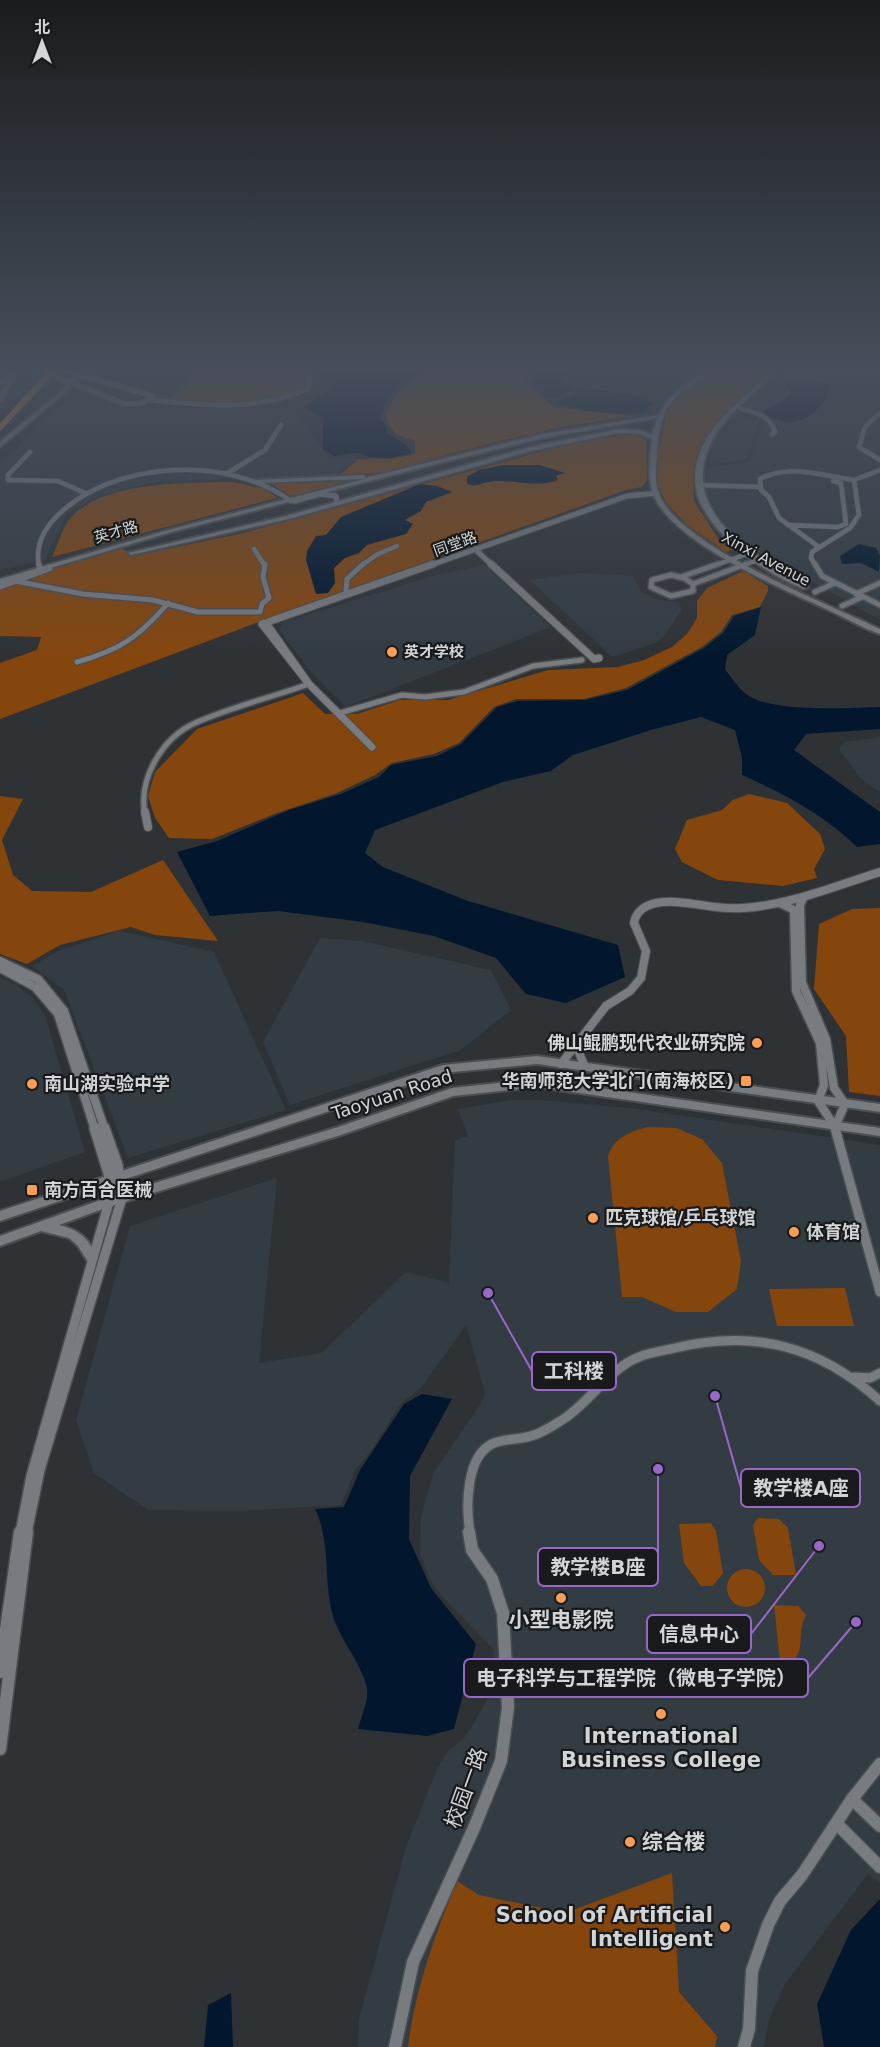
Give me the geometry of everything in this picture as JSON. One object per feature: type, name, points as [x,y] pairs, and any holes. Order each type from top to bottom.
[{"type":"main road","name":"英才路","points":[[7,580],[170,531],[422,467]]},
{"type":"main road","points":[[131,553],[287,518],[461,467]]},
{"type":"main road","name":"Xinxi Avenue","points":[[652,467],[651,479],[660,502],[685,528],[742,565],[880,632]]},
{"type":"main road","name":"Xinxi Avenue","points":[[701,467],[700,498],[713,519],[747,554],[776,573],[880,624]]},
{"type":"main road","points":[[257,481],[384,476]]},
{"type":"main road","name":"Taoyuan Road","points":[[0,1216],[443,1069],[537,1060],[880,1108]]},
{"type":"main road","name":"Taoyuan Road","points":[[0,1241],[109,1202],[337,1132],[452,1092],[491,1086],[537,1083],[880,1132]]},
{"type":"main road","points":[[43,1227],[73,1232],[83,1240],[92,1258]]},
{"type":"street","points":[[16,467],[8,475],[8,480],[58,481],[85,493]]},
{"type":"street","points":[[226,474],[238,467]]},
{"type":"street","points":[[819,547],[779,518],[769,497],[761,487],[760,479],[770,472],[790,470],[829,478],[854,480],[880,470]]},
{"type":"street","points":[[40,569],[37,559],[43,532],[58,513],[85,493],[144,474],[190,472],[226,474],[257,481],[290,501]]},
{"type":"street","points":[[787,525],[838,527],[846,524],[841,483],[828,481],[829,478]]},
{"type":"street","points":[[854,480],[853,490],[860,510],[856,520],[841,534],[812,552],[815,568],[822,576],[880,605]]},
{"type":"street","points":[[700,485],[761,487]]},
{"type":"street","name":"同堂路","points":[[309,684],[264,624],[627,496],[657,493]]},
{"type":"street","name":"英才路","points":[[0,586],[7,580],[156,536],[290,501],[320,494],[336,496],[337,503]]},
{"type":"street","points":[[346,590],[346,579],[356,569],[384,550],[397,546]]},
{"type":"street","points":[[478,548],[597,658]]},
{"type":"street","points":[[7,580],[83,594],[168,603],[215,613],[260,612],[262,604],[269,598],[269,592],[263,577],[265,563],[254,549]]},
{"type":"street","points":[[693,584],[693,591],[678,597],[663,595],[650,584],[657,578],[681,577],[747,554]]},
{"type":"street","points":[[693,584],[757,560]]},
{"type":"street","points":[[681,577],[693,584]]},
{"type":"street","points":[[815,592],[835,583]]},
{"type":"street","points":[[856,594],[880,583]]},
{"type":"street","points":[[842,606],[862,597]]},
{"type":"street","points":[[76,662],[114,652],[143,633],[168,603]]},
{"type":"street","points":[[340,713],[402,694],[425,697],[464,692],[533,666],[582,660]]},
{"type":"street","points":[[148,827],[142,799],[143,787],[150,768],[171,742],[193,724],[309,684],[372,747]]},
{"type":"street","points":[[561,1064],[577,1047],[598,1014],[613,1001],[630,992],[641,976],[646,951],[634,922],[636,915],[645,906],[661,902],[738,909],[780,903],[833,890],[880,872]]},
{"type":"street","points":[[802,897],[800,905],[802,983],[806,997],[826,1039],[834,1088],[845,1104],[835,1127]]},
{"type":"street","points":[[780,903],[794,910],[796,991],[820,1043],[824,1085],[818,1101],[835,1127],[880,1292]]},
{"type":"street","points":[[0,961],[38,979],[64,1011],[122,1198],[40,1470],[25,1543],[0,1749]]},
{"type":"street","points":[[0,968],[36,987],[58,1014],[116,1178],[32,1476],[16,1551],[0,1672]]},
{"type":"street","points":[[577,1047],[585,1067]]},
{"type":"street","name":"校园一路","points":[[395,2047],[413,1962],[474,1828],[501,1761],[508,1707],[505,1667],[507,1651],[502,1613],[492,1579],[472,1551],[466,1507],[470,1476],[483,1449],[495,1443],[535,1435],[565,1418],[601,1385],[638,1357],[689,1343],[736,1340],[774,1344],[803,1351],[854,1377],[880,1401]]},
{"type":"street","points":[[854,1377],[870,1378],[880,1372]]},
{"type":"street","points":[[744,2047],[749,2028],[752,1971],[768,1925],[780,1901],[837,1824],[852,1799],[880,1764]]},
{"type":"street","points":[[852,1799],[880,1826]]},
{"type":"street","points":[[837,1824],[880,1867]]},
{"type":"shaded area","points":[[0,467],[346,467],[335,476],[161,481],[99,495],[65,516],[45,560],[0,569]]},
{"type":"shaded area","points":[[350,467],[405,467],[382,473],[340,475]]},
{"type":"shaded area","points":[[487,467],[647,467],[647,480],[642,487],[626,490],[285,612],[0,719],[0,663],[37,650],[41,637],[0,636],[0,588],[121,548],[134,556],[243,533]]},
{"type":"shaded area","points":[[656,467],[697,467],[693,484],[694,501],[718,538],[734,549],[726,552],[687,525],[667,504],[656,482]]},
{"type":"shaded area","points":[[706,467],[880,467],[880,620],[754,549],[726,526],[707,496]]},
{"type":"shaded area","points":[[363,479],[290,496],[270,483]]},
{"type":"shaded area","points":[[233,482],[266,489],[277,498],[52,557],[69,519],[88,504],[106,496],[149,486]]},
{"type":"shaded area","name":"英才学校","points":[[484,565],[551,627],[346,707],[312,674],[279,630],[283,622],[440,574]]},
{"type":"shaded area","points":[[743,571],[768,586],[760,607],[732,615],[721,632],[702,647],[626,688],[584,699],[516,699],[494,707],[459,743],[434,754],[392,763],[375,775],[337,793],[277,813],[212,839],[169,838],[155,818],[148,796],[155,772],[197,729],[303,693],[325,714],[357,714],[399,700],[448,700],[548,670],[618,667],[644,660],[672,647],[687,634],[697,618],[697,601],[707,588]]},
{"type":"shaded area","points":[[581,573],[633,576],[641,592],[659,600],[679,602],[682,610],[665,635],[656,643],[612,657],[530,580]]},
{"type":"shaded area","points":[[880,737],[880,792],[859,777],[839,749],[845,742]]},
{"type":"shaded area","points":[[749,794],[787,803],[820,834],[825,849],[814,869],[817,878],[783,886],[718,880],[682,862],[675,849],[687,820],[722,810],[733,800]]},
{"type":"shaded area","points":[[0,796],[23,799],[2,840],[13,875],[32,891],[91,892],[163,860],[218,941],[155,935],[131,927],[60,945],[27,964],[0,954]]},
{"type":"shaded area","points":[[880,908],[880,1096],[849,1092],[846,1036],[814,989],[819,924],[852,909]]},
{"type":"shaded area","points":[[119,931],[214,952],[286,1110],[128,1158],[64,990],[32,966],[60,950]]},
{"type":"shaded area","points":[[320,938],[362,941],[491,970],[511,1010],[461,1050],[290,1105],[263,1042]]},
{"type":"shaded area","name":"南山湖实验中学","points":[[0,977],[16,984],[32,997],[45,1015],[85,1152],[0,1182]]},
{"type":"shaded area","points":[[511,1100],[541,1100],[630,1108],[880,1145],[880,1884],[868,1874],[785,1984],[769,2020],[764,2047],[358,2047],[359,2019],[406,1847],[437,1769],[447,1752],[464,1738],[473,1725],[487,1700],[491,1686],[494,1650],[442,1596],[429,1578],[420,1553],[421,1518],[433,1473],[480,1405],[485,1393],[466,1325],[421,1388],[401,1403],[373,1448],[355,1470],[341,1505],[240,1511],[148,1510],[94,1473],[76,1420],[130,1226],[277,1178],[259,1363],[321,1353],[406,1272],[449,1283],[455,1140],[468,1136],[458,1109]]},
{"type":"shaded area","points":[[647,1127],[676,1128],[702,1139],[722,1163],[741,1261],[737,1289],[708,1312],[676,1312],[642,1297],[622,1297],[608,1156],[618,1140]]},
{"type":"shaded area","points":[[845,1288],[854,1326],[777,1326],[769,1289]]},
{"type":"shaded area","points":[[758,1518],[779,1519],[788,1528],[796,1575],[773,1575],[759,1560],[753,1525]]},
{"type":"shaded area","points":[[711,1523],[716,1531],[723,1573],[713,1586],[701,1586],[684,1563],[679,1524]]},
{"type":"shaded area","points":[[746,1569],[760,1574],[765,1588],[760,1602],[746,1607],[732,1602],[727,1588],[732,1574]]},
{"type":"shaded area","points":[[774,1605],[798,1606],[806,1615],[799,1651],[793,1662],[780,1661]]},
{"type":"shaded area","points":[[672,1873],[679,1992],[717,2036],[715,2047],[408,2047],[411,2025],[427,1963],[457,1881],[479,1895],[565,1913]]},
{"type":"water","points":[[496,467],[545,467],[565,473],[556,476],[558,480],[535,484],[495,481],[475,485],[467,484],[467,477],[479,470]]},
{"type":"water","points":[[420,484],[437,486],[452,492],[426,502],[421,511],[405,520],[413,524],[406,534],[367,545],[359,553],[345,558],[334,568],[335,583],[328,593],[316,594],[306,560],[307,551],[316,536],[326,535],[341,517]]},
{"type":"water","points":[[859,544],[876,548],[880,556],[879,572],[861,563],[842,564],[840,556]]},
{"type":"water","points":[[761,607],[755,635],[727,655],[725,669],[743,692],[757,700],[791,707],[880,707],[880,729],[806,734],[794,750],[880,812],[880,844],[857,847],[831,824],[773,790],[742,775],[742,758],[735,730],[701,717],[573,755],[551,771],[503,782],[375,830],[365,853],[383,867],[468,901],[618,945],[625,977],[566,1003],[526,994],[496,958],[434,936],[363,922],[278,911],[210,916],[177,852],[217,841],[289,810],[341,794],[379,777],[391,765],[437,756],[461,744],[497,707],[518,701],[585,700],[627,690],[704,648],[723,633],[734,616]]},
{"type":"water","points":[[422,1394],[452,1399],[410,1476],[409,1539],[431,1588],[476,1644],[454,1729],[427,1736],[358,1729],[366,1703],[367,1688],[361,1670],[335,1622],[329,1594],[323,1536],[315,1509],[344,1507],[360,1470],[404,1404]]},
{"type":"water","points":[[880,1899],[880,2047],[824,2047],[817,2004],[851,1930]]},
{"type":"water","points":[[231,1993],[233,2047],[204,2047],[208,2005]]},
{"type":"place","name":"英才学校","points":[[392,652]]},
{"type":"place","name":"佛山鲲鹏现代农业研究院","points":[[757,1043]]},
{"type":"place","name":"华南师范大学北门(南海校区)","points":[[746,1081]]},
{"type":"place","name":"南山湖实验中学","points":[[32,1084]]},
{"type":"place","name":"南方百合医械","points":[[32,1190]]},
{"type":"place","name":"匹克球馆/乒乓球馆","points":[[593,1218]]},
{"type":"place","name":"体育馆","points":[[794,1232]]},
{"type":"place","name":"工科楼","points":[[488,1293]]},
{"type":"place","name":"教学楼A座","points":[[715,1396]]},
{"type":"place","name":"教学楼B座","points":[[658,1469]]},
{"type":"place","name":"信息中心","points":[[819,1546]]},
{"type":"place","name":"小型电影院","points":[[561,1598]]},
{"type":"place","name":"电子科学与工程学院（微电子学院）","points":[[856,1622]]},
{"type":"place","name":"International Business College","points":[[661,1714]]},
{"type":"place","name":"综合楼","points":[[630,1842]]},
{"type":"place","name":"School of Artificial Intelligent","points":[[725,1927]]}]
